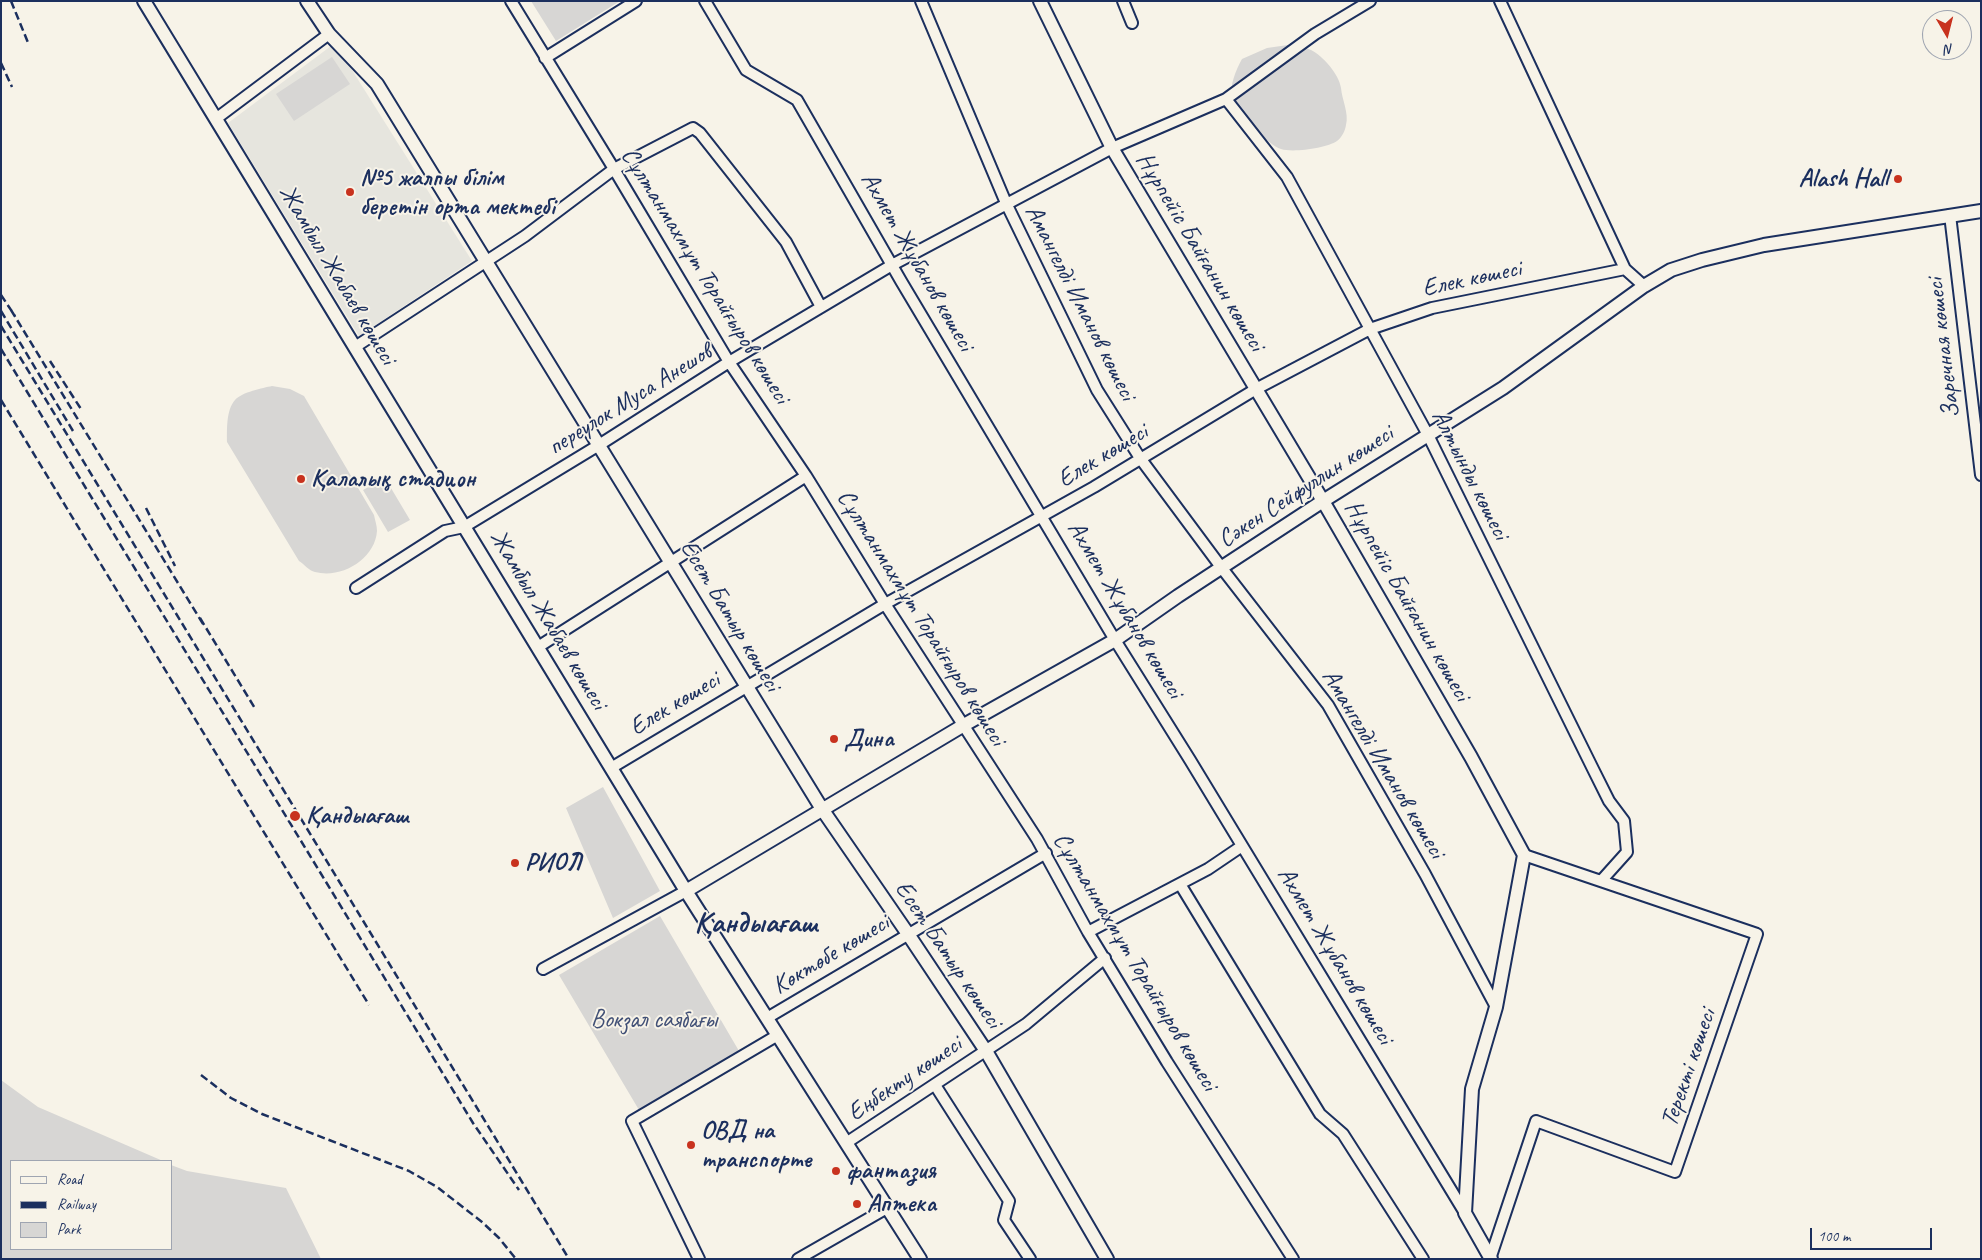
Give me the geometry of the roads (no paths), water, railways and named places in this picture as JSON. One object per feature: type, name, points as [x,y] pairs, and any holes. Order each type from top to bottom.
[{"type":"street","name":"Жамбыл Жабаев көшесі","points":[[144,1],[686,891],[920,1259]]},
{"type":"street","name":"Есет Батыр көшесі","points":[[307,1],[328,34],[377,84],[822,809],[986,1051],[1107,1259]]},
{"type":"street","name":"Сұлтанмахмұт Торайғыров көшесі","points":[[511,1],[729,362],[806,476],[885,604],[1046,853],[1088,932],[1167,1062],[1293,1259]]},
{"type":"street","points":[[546,58],[636,1]]},
{"type":"street","name":"Ахмет Жұбанов көшесі","points":[[705,1],[746,70],[797,100],[892,265],[1115,640],[1465,1213],[1491,1259]]},
{"type":"street","name":"Амангелді Иманов көшесі","points":[[921,1],[1006,203],[1097,390],[1140,458],[1221,568],[1328,705],[1425,874],[1496,1007]]},
{"type":"street","name":"Нұрпейіс Байғанин көшесі","points":[[1040,1],[1112,148],[1323,501],[1471,757],[1524,855]]},
{"type":"street","points":[[1123,1],[1132,23]]},
{"type":"street","name":"переулок Муса Анешов","points":[[356,588],[445,531],[464,527],[599,445],[729,362],[892,265],[1112,148],[1226,99],[1315,34],[1370,1]]},
{"type":"street","points":[[1500,1],[1625,269],[1644,286]]},
{"type":"street","points":[[217,118],[328,34]]},
{"type":"street","name":"Алтынды көшесі","points":[[1226,99],[1287,177],[1428,435],[1609,801],[1624,821],[1627,852],[1600,881]]},
{"type":"street","points":[[354,347],[525,236],[614,169],[693,128],[700,133],[786,242],[821,307]]},
{"type":"street","name":"Сәкен Сейфуллин көшесі","points":[[686,891],[964,725],[1115,640],[1323,501],[1503,388],[1644,286],[1670,270],[1764,245],[1981,210]]},
{"type":"street","name":"Заречная көшесі","points":[[1950,215],[1981,475]]},
{"type":"street","name":"Елек көшесі","points":[[611,768],[885,604],[1043,517],[1256,389],[1370,329],[1432,308],[1625,269]]},
{"type":"street","points":[[538,647],[806,476]]},
{"type":"street","points":[[1088,932],[1180,884],[1242,846]]},
{"type":"street","name":"Көктөбе көшесі","points":[[768,1018],[1046,853]]},
{"type":"street","points":[[1465,1213],[1472,1089],[1496,1007],[1524,855]]},
{"type":"street","name":"Теректі көшесі","points":[[1491,1259],[1536,1122],[1675,1172],[1757,934],[1524,855]]},
{"type":"street","points":[[1180,884],[1320,1114],[1343,1134],[1422,1259]]},
{"type":"street","points":[[543,969],[686,891]]},
{"type":"street","name":"Еңбекту көшесі","points":[[846,1143],[1026,1024],[1105,958]]},
{"type":"street","points":[[699,1259],[632,1121],[778,1034]]},
{"type":"street","points":[[935,1085],[1009,1201],[1004,1220],[1030,1259]]},
{"type":"street","points":[[798,1259],[887,1208]]},
{"type":"railway","points":[[11,1],[29,45]]},
{"type":"railway","points":[[1,63],[12,87]]},
{"type":"railway","points":[[1,295],[15,316]]},
{"type":"railway","points":[[11,310],[203,624]]},
{"type":"railway","points":[[1,311],[73,431]]},
{"type":"railway","points":[[1,326],[569,1259]]},
{"type":"railway","points":[[1,349],[473,1123],[519,1190]]},
{"type":"railway","points":[[50,361],[81,409]]},
{"type":"railway","points":[[1,400],[369,1005]]},
{"type":"railway","points":[[146,508],[175,566]]},
{"type":"railway","points":[[200,618],[256,710]]},
{"type":"railway","points":[[201,1075],[231,1098],[262,1114],[409,1171],[437,1187],[482,1222],[499,1238],[516,1259]]},
{"type":"place","name":"Alash Hall","points":[[1898,179]]},
{"type":"place","name":"№5 жалпы білім беретін орта мектебі","points":[[350,192]]},
{"type":"place","name":"Қалалық стадион","points":[[301,479]]},
{"type":"place","name":"Дина","points":[[834,739]]},
{"type":"place","name":"Қандыағаш","points":[[295,816]]},
{"type":"place","name":"РИОЛ","points":[[515,863]]},
{"type":"place","name":"ОВД на транспорте","points":[[691,1145]]},
{"type":"place","name":"фантазия","points":[[836,1171]]},
{"type":"place","name":"Аптека","points":[[857,1204]]},
{"type":"district","name":"Қандыағаш","points":[[756,924]]},
{"type":"park label","name":"Вокзал саябағы","points":[[654,1020]]}]
